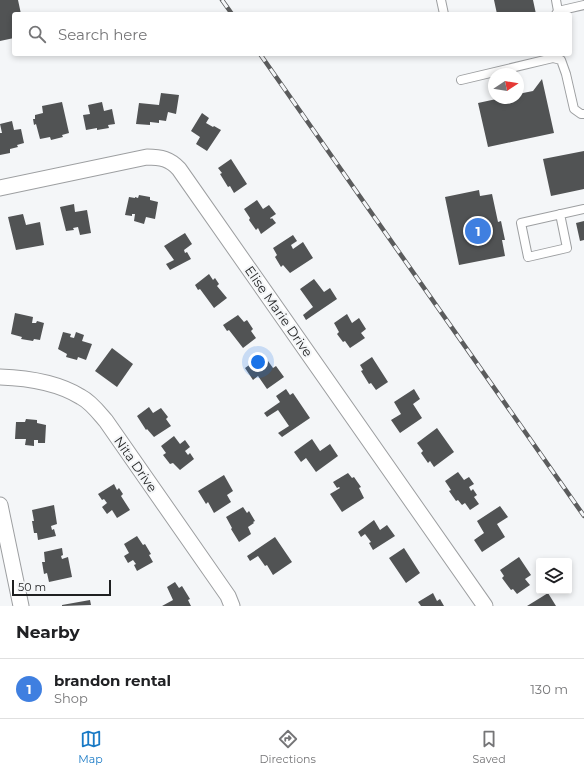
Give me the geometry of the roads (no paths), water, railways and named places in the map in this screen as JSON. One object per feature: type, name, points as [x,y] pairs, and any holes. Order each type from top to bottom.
[{"type":"street","name":"Elise Marie Drive","points":[[0,188],[147,157],[164,158],[172,162],[179,169],[485,606]]},
{"type":"street","name":"Nita Drive","points":[[0,377],[24,377],[54,384],[82,397],[106,421],[228,596],[232,606]]},
{"type":"street","points":[[0,505],[22,606]]},
{"type":"lane","points":[[441,0],[444,12]]},
{"type":"lane","points":[[556,0],[557,12]]},
{"type":"lane","points":[[560,12],[584,5]]},
{"type":"lane","points":[[461,80],[553,58],[561,60],[566,74],[574,109],[581,114],[584,114]]},
{"type":"lane","points":[[560,214],[567,248],[528,257],[521,223],[560,214],[584,209]]},
{"type":"railway","points":[[222,0],[231,12]]},
{"type":"railway","points":[[261,56],[584,516]]},
{"type":"place","name":"brandon rental","points":[[478,231]]}]
